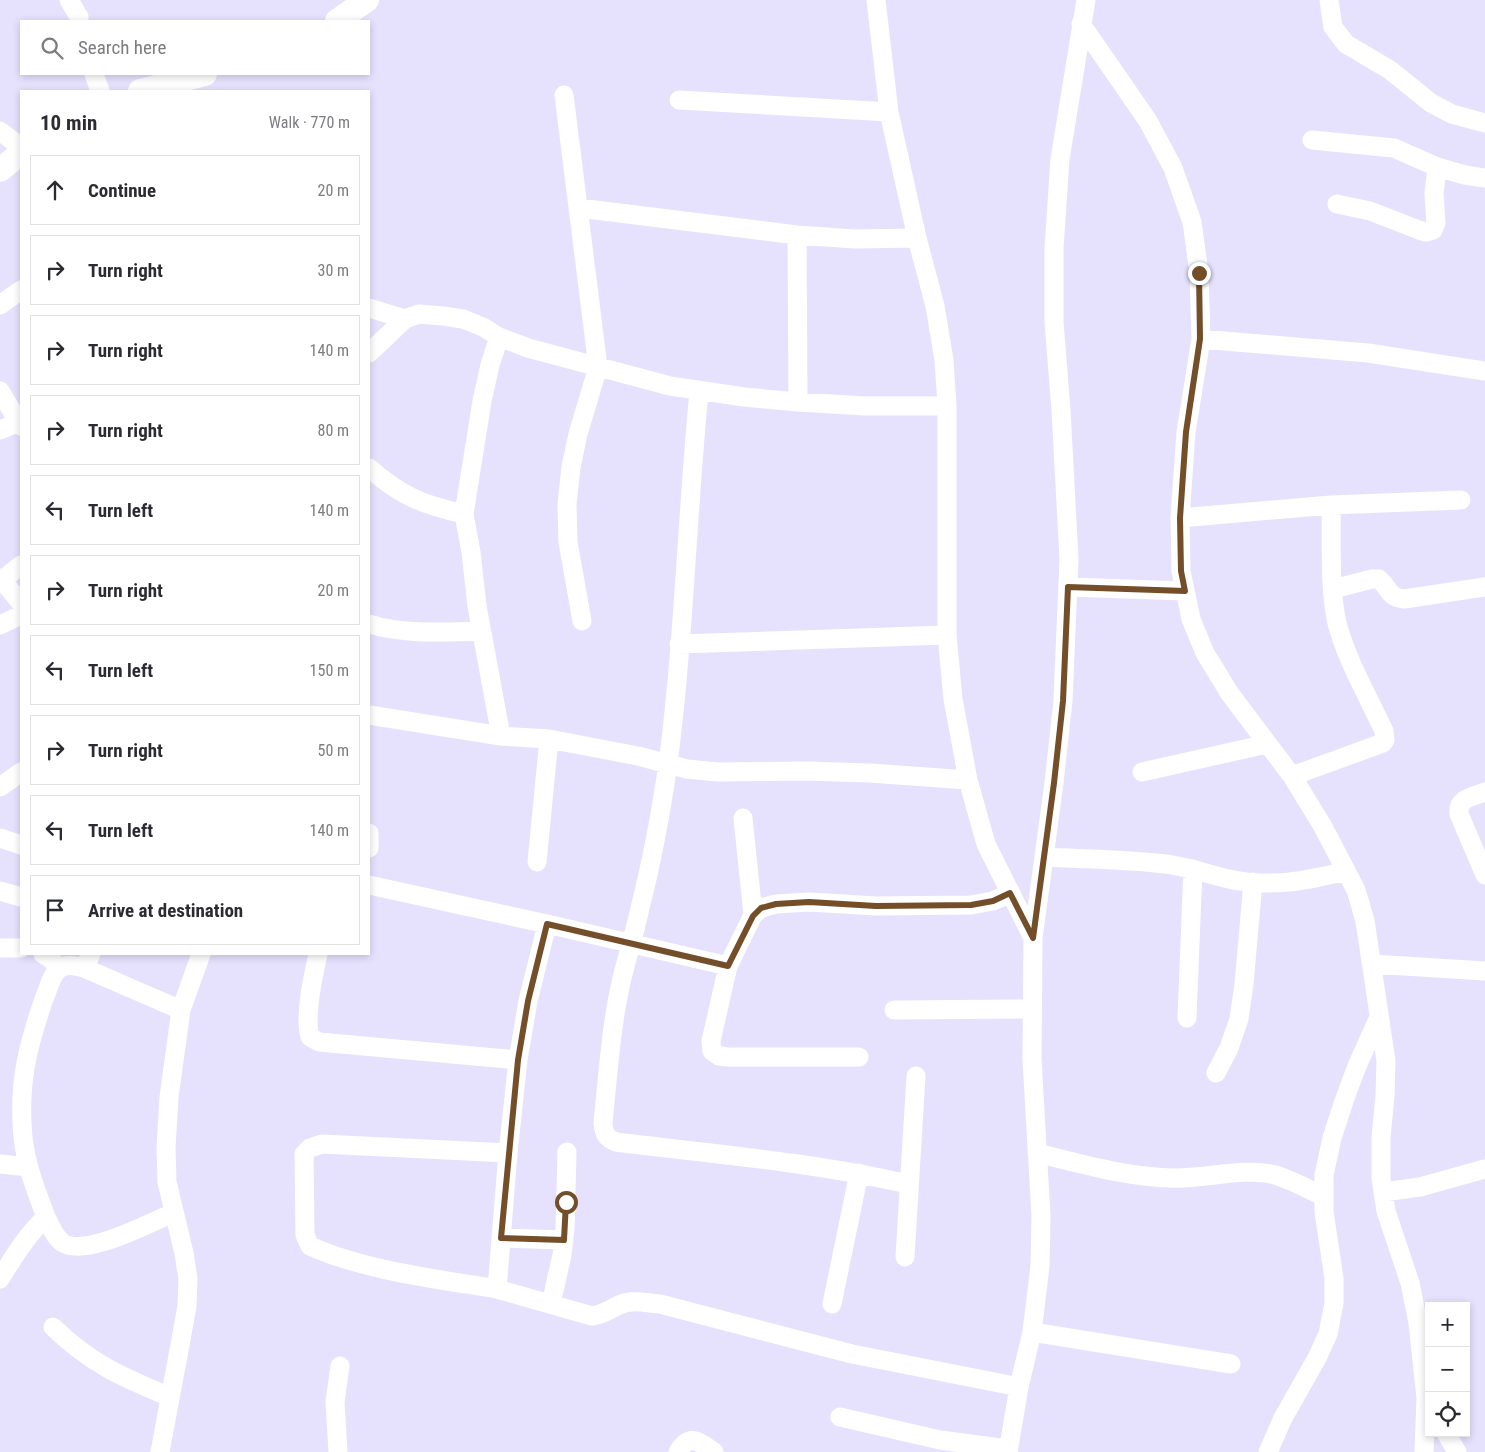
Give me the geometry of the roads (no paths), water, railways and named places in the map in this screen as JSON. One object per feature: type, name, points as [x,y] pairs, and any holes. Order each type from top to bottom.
[{"type":"main road","points":[[338,20],[368,0]]},
{"type":"main road","points":[[145,90],[200,80]]},
{"type":"main road","points":[[0,170],[20,155]]},
{"type":"street","points":[[69,0],[81,13]]},
{"type":"street","points":[[876,0],[889,112],[916,238],[935,306],[944,360],[947,406],[947,635],[953,699],[968,780],[986,844],[1033,938]]},
{"type":"street","points":[[840,1417],[940,1440],[1008,1451],[1019,1387],[1032,1332],[1040,1266],[1041,1216],[1032,1059],[1033,938],[1063,701],[1069,559],[1054,322],[1054,248],[1060,159],[1086,0]]},
{"type":"street","points":[[1329,0],[1333,26],[1346,44],[1390,70],[1431,103],[1452,114],[1485,123]]},
{"type":"street","points":[[1081,24],[1148,121],[1173,168],[1192,222],[1199,273],[1200,339],[1186,432],[1180,518],[1181,571],[1191,618],[1205,653],[1230,694],[1292,776],[1322,825],[1356,890],[1361,905],[1372,964],[1386,1061],[1381,1137],[1381,1178],[1386,1211],[1410,1283],[1418,1323],[1426,1392]]},
{"type":"street","points":[[94,75],[100,90]]},
{"type":"street","points":[[564,95],[598,367],[578,434],[571,467],[567,504],[568,542],[582,621]]},
{"type":"street","points":[[679,100],[889,112]]},
{"type":"street","points":[[0,131],[20,146]]},
{"type":"street","points":[[1312,140],[1394,148],[1437,167],[1465,175],[1485,178]]},
{"type":"street","points":[[1337,204],[1370,211],[1426,232],[1433,230],[1436,223],[1434,194],[1437,167]]},
{"type":"street","points":[[579,208],[797,236],[855,239],[916,238]]},
{"type":"street","points":[[797,236],[798,402]]},
{"type":"street","points":[[0,305],[20,291]]},
{"type":"street","points":[[370,308],[405,318]]},
{"type":"street","points":[[370,352],[405,318],[419,314],[463,319],[483,327],[499,337],[528,348],[699,392],[798,402],[864,406],[947,406]]},
{"type":"street","points":[[499,337],[482,401],[464,514],[471,552],[476,606],[501,736]]},
{"type":"street","points":[[1200,339],[1368,353],[1485,371]]},
{"type":"street","points":[[0,391],[20,424],[0,430]]},
{"type":"street","points":[[699,392],[668,764],[651,863],[622,979],[609,1063],[603,1123],[604,1132],[608,1139],[616,1142],[801,1163],[908,1184]]},
{"type":"street","points":[[370,469],[400,492],[419,502],[464,514]]},
{"type":"street","points":[[1180,518],[1331,505],[1461,500]]},
{"type":"street","points":[[1292,776],[1383,743],[1385,740],[1384,731],[1349,658],[1337,622],[1333,589],[1331,505]]},
{"type":"street","points":[[20,566],[1,579],[20,601]]},
{"type":"street","points":[[1333,589],[1372,579],[1380,579],[1390,594],[1396,598],[1404,599],[1485,587]]},
{"type":"street","points":[[1068,587],[1185,591]]},
{"type":"street","points":[[0,625],[20,615]]},
{"type":"street","points":[[370,624],[385,629],[422,633],[481,631]]},
{"type":"street","points":[[679,644],[947,635]]},
{"type":"street","points":[[370,715],[501,736],[549,739],[638,756],[687,769],[718,772],[816,771],[968,780]]},
{"type":"street","points":[[537,862],[549,739]]},
{"type":"street","points":[[1142,772],[1267,744]]},
{"type":"street","points":[[0,786],[20,773]]},
{"type":"street","points":[[1485,792],[1465,799],[1460,802],[1458,807],[1459,814],[1485,874]]},
{"type":"street","points":[[743,818],[753,916]]},
{"type":"street","points":[[0,838],[20,845]]},
{"type":"street","points":[[1044,857],[1164,864],[1193,869],[1230,879],[1281,884],[1312,880],[1346,871]]},
{"type":"street","points":[[1187,1018],[1193,869]]},
{"type":"street","points":[[1216,1073],[1229,1048],[1239,1019],[1253,882]]},
{"type":"street","points":[[370,885],[728,966]]},
{"type":"street","points":[[0,891],[20,897]]},
{"type":"street","points":[[859,1057],[728,1057],[719,1056],[712,1051],[711,1041],[728,966],[753,916],[761,908],[776,904],[809,902],[876,906],[971,905],[993,901],[1010,893]]},
{"type":"street","points":[[497,1289],[518,1060],[528,1001],[547,924]]},
{"type":"street","points":[[0,948],[20,948]]},
{"type":"street","points":[[45,955],[51,959],[59,969]]},
{"type":"street","points":[[160,1452],[187,1306],[188,1279],[184,1253],[167,1182],[166,1148],[169,1097],[181,1010],[201,955]]},
{"type":"street","points":[[318,955],[312,984],[308,1029],[310,1037],[319,1042],[518,1060]]},
{"type":"street","points":[[173,1213],[91,1246],[75,1247],[63,1242],[54,1234],[46,1217],[28,1167],[21,1105],[24,1070],[34,1030],[51,980],[59,969],[88,961],[181,1010]]},
{"type":"street","points":[[1372,964],[1485,972]]},
{"type":"street","points":[[894,1010],[1031,1009]]},
{"type":"street","points":[[1268,1452],[1283,1418],[1317,1358],[1328,1334],[1334,1303],[1334,1278],[1324,1212],[1324,1176],[1332,1138],[1358,1066],[1379,1017]]},
{"type":"street","points":[[905,1257],[916,1076]]},
{"type":"street","points":[[508,1153],[322,1144],[310,1148],[304,1154],[305,1235],[310,1246],[346,1260],[497,1289],[592,1316],[606,1314],[620,1305],[637,1301],[660,1304],[852,1354],[1019,1387]]},
{"type":"street","points":[[551,1304],[558,1278],[564,1240],[566,1152]]},
{"type":"street","points":[[1037,1153],[1109,1169],[1172,1178],[1200,1178],[1257,1172],[1292,1181],[1324,1197]]},
{"type":"street","points":[[0,1164],[28,1167]]},
{"type":"street","points":[[1383,1192],[1420,1186],[1485,1169]]},
{"type":"street","points":[[832,1304],[859,1173]]},
{"type":"street","points":[[0,1278],[18,1248],[33,1229],[46,1217]]},
{"type":"street","points":[[501,1238],[564,1240]]},
{"type":"street","points":[[53,1327],[96,1363],[170,1396]]},
{"type":"street","points":[[1032,1332],[1231,1364]]},
{"type":"street","points":[[338,1452],[335,1402],[340,1366]]},
{"type":"street","points":[[1424,1452],[1425,1435]]},
{"type":"street","points":[[1448,1437],[1457,1452]]},
{"type":"street","points":[[678,1452],[682,1444],[693,1440],[700,1442],[714,1452]]}]
